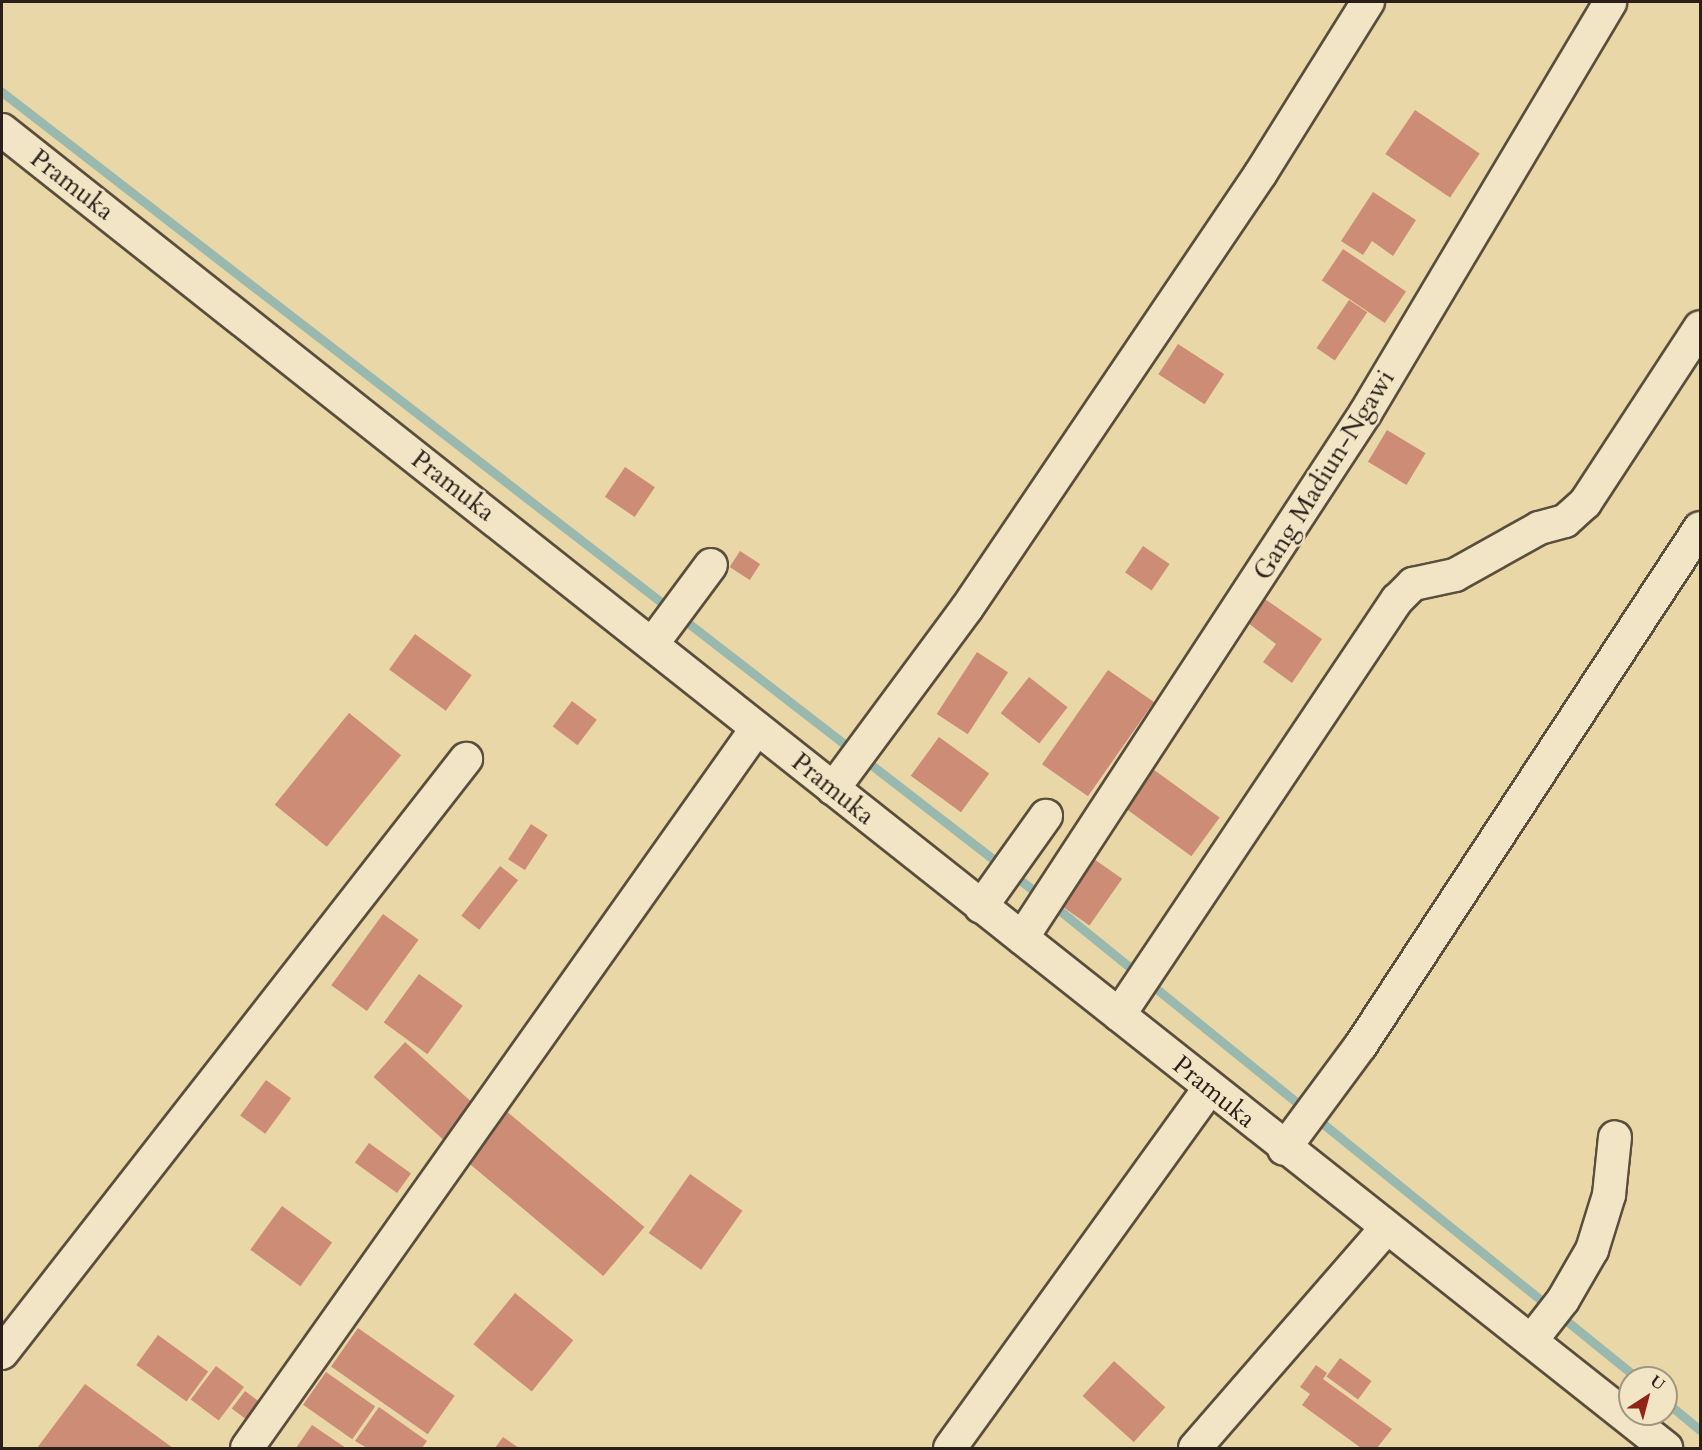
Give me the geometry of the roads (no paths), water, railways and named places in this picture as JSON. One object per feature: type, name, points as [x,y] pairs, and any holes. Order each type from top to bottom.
[{"type":"street","points":[[838,783],[967,608],[1255,183],[1368,2]]},
{"type":"street","name":"Gang Madiun-Ngawi","points":[[1030,928],[1059,887],[1366,412],[1610,2]]},
{"type":"street","name":"Pramuka","points":[[2,130],[660,634],[757,728],[838,783],[989,896],[1127,1004],[1210,1088],[1293,1138],[1386,1228],[1537,1334],[1646,1443]]},
{"type":"street","points":[[1127,1004],[1159,960],[1396,600],[1413,584],[1455,575],[1539,528],[1565,521],[1585,503],[1701,327]]},
{"type":"street","points":[[1293,1138],[1701,528]]},
{"type":"street","points":[[660,634],[711,566]]},
{"type":"street","points":[[247,1449],[757,728]]},
{"type":"street","points":[[2,1353],[466,759]]},
{"type":"street","points":[[989,896],[1046,816]]},
{"type":"street","points":[[950,1449],[1210,1088]]},
{"type":"street","points":[[1537,1334],[1563,1300],[1599,1227],[1609,1195],[1615,1137]]},
{"type":"street","points":[[1195,1449],[1386,1228]]},
{"type":"waterway","points":[[2,92],[1069,918],[1622,1366]]},
{"type":"waterway","points":[[1678,1412],[1700,1430]]}]
